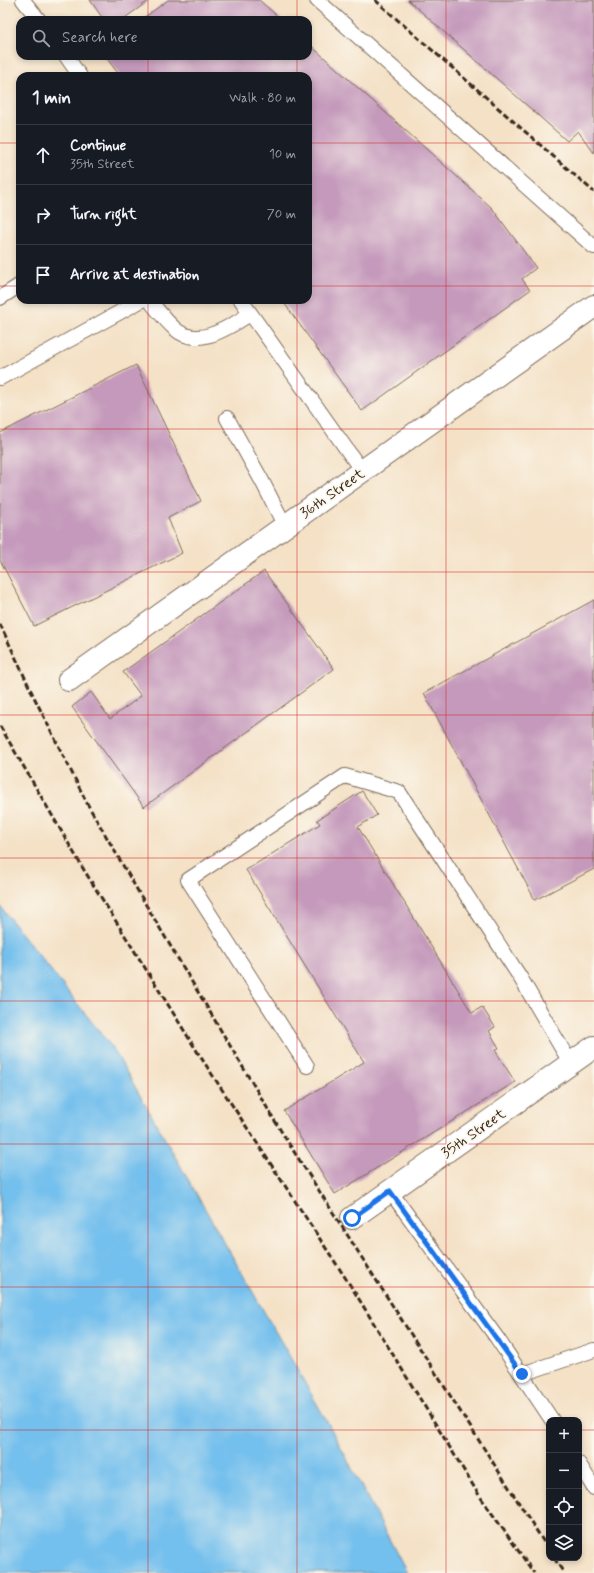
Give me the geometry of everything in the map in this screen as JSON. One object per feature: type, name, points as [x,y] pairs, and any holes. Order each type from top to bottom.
[{"type":"street","name":"36th Street","points":[[69,680],[594,306]]},
{"type":"street","name":"35th Street","points":[[352,1218],[594,1047]]},
{"type":"lane","points":[[23,0],[36,16]]},
{"type":"lane","points":[[317,0],[594,247]]},
{"type":"lane","points":[[69,60],[77,72]]},
{"type":"lane","points":[[0,298],[16,288]]},
{"type":"lane","points":[[0,378],[135,304]]},
{"type":"lane","points":[[152,304],[175,329],[189,336],[203,337],[224,330],[250,314]]},
{"type":"lane","points":[[243,304],[362,471]]},
{"type":"lane","points":[[227,418],[262,480],[285,526]]},
{"type":"lane","points":[[307,1066],[188,880],[345,776],[398,792],[520,977],[571,1064]]},
{"type":"lane","points":[[390,1191],[522,1374],[550,1417]]},
{"type":"lane","points":[[522,1374],[594,1350]]},
{"type":"lane","points":[[582,1469],[594,1488]]},
{"type":"water","points":[[0,906],[114,1050],[329,1425],[407,1573],[0,1573]]},
{"type":"building","points":[[90,0],[150,0],[128,16],[101,16]]},
{"type":"building","points":[[168,0],[259,0],[277,16],[146,16]]},
{"type":"building","points":[[408,0],[594,0],[594,153],[578,131],[567,141]]},
{"type":"building","points":[[312,47],[492,208],[536,268],[522,279],[530,290],[362,411],[285,304],[312,304],[312,72],[117,72],[108,60],[312,60]]},
{"type":"building","points":[[136,365],[201,501],[168,518],[182,553],[34,626],[0,560],[0,433]]},
{"type":"building","points":[[264,571],[334,669],[144,807],[72,707],[91,692],[110,719],[141,696],[123,672]]},
{"type":"building","points":[[594,600],[594,869],[535,900],[424,693]]},
{"type":"building","points":[[362,791],[377,815],[358,827],[472,1013],[482,1007],[495,1027],[489,1031],[499,1048],[495,1050],[515,1082],[335,1194],[284,1111],[364,1062],[246,870],[320,824],[317,820]]},
{"type":"railway","points":[[375,0],[594,192]]},
{"type":"railway","points":[[0,624],[33,695],[88,805],[146,905],[284,1136],[546,1545]]},
{"type":"railway","points":[[0,726],[84,870],[200,1056],[354,1291],[479,1495],[534,1573]]},
{"type":"railway","points":[[556,1561],[564,1573]]},
{"type":"route","points":[[352,1218],[390,1191],[522,1374]]}]
